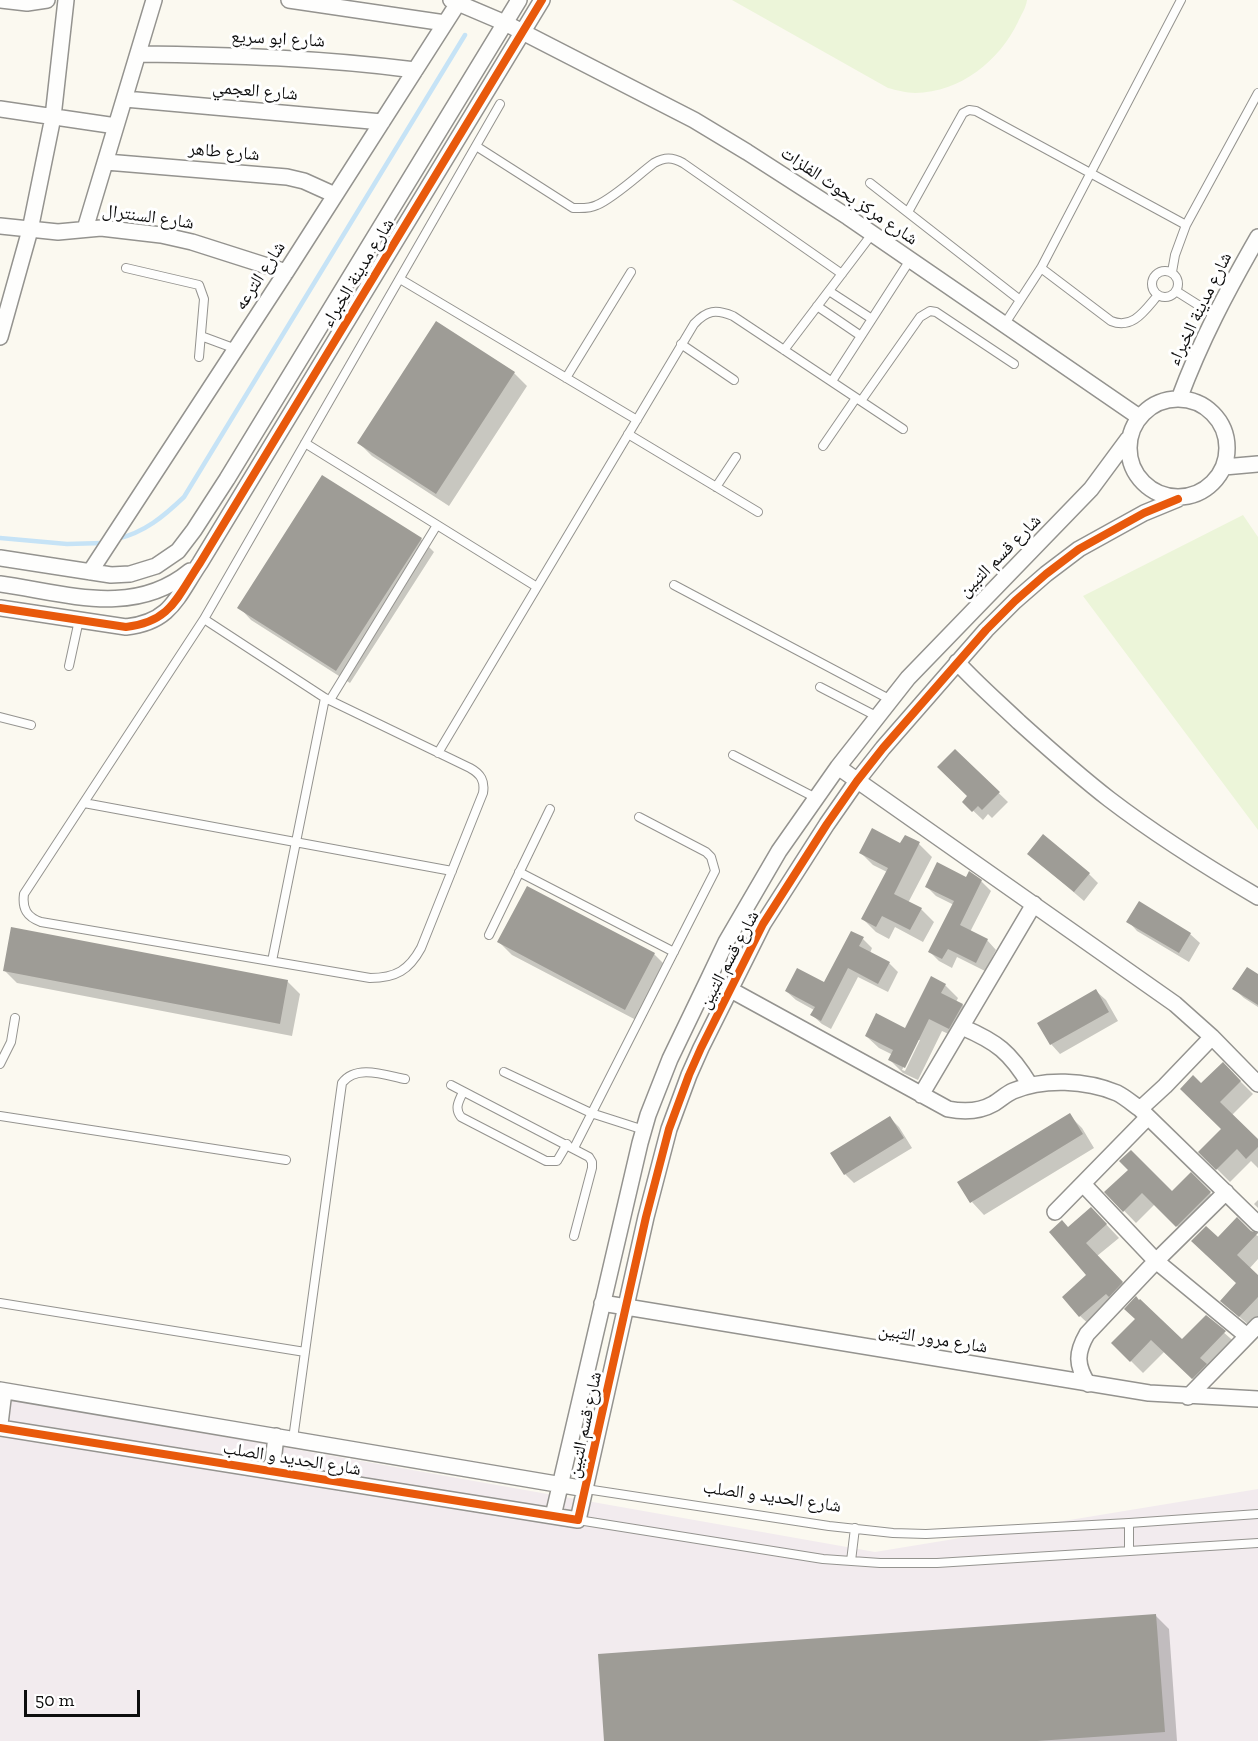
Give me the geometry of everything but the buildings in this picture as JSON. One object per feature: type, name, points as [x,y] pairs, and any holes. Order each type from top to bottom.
[{"type":"street","points":[[1,0],[27,3],[47,0]]},
{"type":"street","points":[[0,337],[30,230],[53,117],[66,0]]},
{"type":"street","points":[[85,229],[154,0]]},
{"type":"street","points":[[289,0],[445,23]]},
{"type":"street","name":"شارع مدينة الخبراء","points":[[90,572],[111,575],[130,574],[156,566],[178,551],[194,530],[519,0]]},
{"type":"street","name":"شارع مدينة الخبراء","points":[[0,608],[126,627],[142,625],[157,619],[170,609],[542,0]]},
{"type":"street","name":"شارع الترعه","points":[[90,572],[286,272],[445,23],[456,1]]},
{"type":"street","name":"شارع مركز بحوث الفلزات","points":[[456,1],[506,23],[694,120],[872,234],[1139,417]]},
{"type":"street","name":"شارع ابو سريع","points":[[138,54],[275,57],[415,70]]},
{"type":"street","name":"شارع العجمي","points":[[125,99],[382,122]]},
{"type":"street","points":[[0,109],[116,126]]},
{"type":"street","name":"شارع طاهر","points":[[106,162],[287,177],[304,181],[335,195]]},
{"type":"street","name":"شارع السنترال","points":[[0,226],[66,232],[101,228],[161,235],[203,245],[286,272]]},
{"type":"street","name":"شارع مدينة الخبراء","points":[[1179,399],[1214,315],[1258,237]]},
{"type":"street","points":[[1179,399],[1198,403],[1214,414],[1224,430],[1228,449],[1224,467],[1213,483],[1197,495],[1178,499],[1157,494],[1139,481],[1129,461],[1128,439],[1139,417],[1150,407],[1164,401],[1179,399]]},
{"type":"street","name":"شارع قسم التبين","points":[[553,1516],[632,1170],[644,1130],[670,1059],[726,942],[779,851],[838,767],[891,700],[940,644],[1091,489],[1128,439]]},
{"type":"street","points":[[1224,467],[1258,464]]},
{"type":"street","name":"شارع قسم التبين","points":[[578,1520],[658,1167],[672,1120],[701,1048],[763,924],[857,781],[986,630],[1046,574],[1079,549],[1144,513],[1178,499]]},
{"type":"street","points":[[0,558],[90,572]]},
{"type":"street","points":[[0,584],[100,600],[122,600],[143,596],[163,588],[200,563]]},
{"type":"street","points":[[957,662],[1028,730],[1111,800],[1180,849],[1258,897]]},
{"type":"street","points":[[838,767],[1175,1004],[1212,1037],[1258,1084]]},
{"type":"street","points":[[921,1095],[1034,904]]},
{"type":"street","points":[[731,990],[948,1109],[963,1112],[978,1110],[1010,1092],[1030,1085],[1074,1083],[1098,1086],[1119,1094],[1144,1113],[1258,1224]]},
{"type":"street","points":[[962,1028],[984,1036],[1002,1048],[1017,1064],[1030,1085]]},
{"type":"street","points":[[1055,1212],[1083,1184],[1165,1086],[1212,1037]]},
{"type":"street","points":[[1083,1184],[1156,1261],[1252,1330],[1188,1397]]},
{"type":"street","points":[[1088,1384],[1081,1373],[1078,1359],[1080,1346],[1087,1334],[1226,1192]]},
{"type":"street","name":"شارع مرور التبين","points":[[602,1304],[1149,1393],[1188,1397],[1258,1399]]},
{"type":"street","points":[[0,1426],[2,1390]]},
{"type":"street","name":"شارع الحديد و الصلب","points":[[2,1390],[586,1489]]},
{"type":"street","name":"شارع الحديد و الصلب","points":[[0,1426],[578,1520]]},
{"type":"street","points":[[272,1471],[276,1436]]},
{"type":"lane","points":[[1004,325],[1041,268],[1180,0]]},
{"type":"lane","points":[[1172,272],[1175,255],[1186,225],[1258,93]]},
{"type":"lane","points":[[204,619],[328,699],[477,772],[482,778],[483,793],[421,948],[415,959],[395,975],[370,978],[52,924],[32,918],[26,912],[23,903],[24,894],[204,619],[500,104]]},
{"type":"lane","points":[[908,212],[963,113],[969,110],[976,111],[1186,225]]},
{"type":"lane","points":[[476,146],[573,208],[584,209],[605,201],[654,163],[663,158],[674,158],[842,274]]},
{"type":"lane","points":[[870,183],[1020,300]]},
{"type":"lane","points":[[784,350],[872,234]]},
{"type":"lane","points":[[832,381],[910,260]]},
{"type":"lane","points":[[126,268],[199,285],[204,299],[199,357]]},
{"type":"lane","points":[[1041,268],[1118,324],[1134,321],[1158,295]]},
{"type":"lane","points":[[1162,270],[1172,272],[1178,280],[1176,291],[1168,297],[1158,295],[1152,287],[1153,277],[1162,270]]},
{"type":"lane","points":[[566,378],[631,272]]},
{"type":"lane","points":[[400,279],[637,420]]},
{"type":"lane","points":[[830,291],[872,320]]},
{"type":"lane","points":[[1176,291],[1214,315]]},
{"type":"lane","points":[[817,306],[861,336]]},
{"type":"lane","points":[[438,753],[693,324],[702,316],[712,312],[723,312],[733,316],[903,429]]},
{"type":"lane","points":[[823,446],[924,313],[936,312],[1014,364]]},
{"type":"lane","points":[[201,336],[236,349]]},
{"type":"lane","points":[[681,344],[734,380]]},
{"type":"lane","points":[[628,434],[758,512]]},
{"type":"lane","points":[[305,443],[537,587]]},
{"type":"lane","points":[[716,487],[736,457]]},
{"type":"lane","points":[[272,961],[328,699],[437,525]]},
{"type":"lane","points":[[674,585],[891,700]]},
{"type":"lane","points":[[69,666],[79,620]]},
{"type":"lane","points":[[820,687],[878,717]]},
{"type":"lane","points":[[0,717],[31,725]]},
{"type":"lane","points":[[733,755],[816,798]]},
{"type":"lane","points":[[84,803],[452,871]]},
{"type":"lane","points":[[489,935],[550,808]]},
{"type":"lane","points":[[463,1092],[457,1104],[461,1117],[546,1161],[557,1161],[570,1146],[591,1113],[715,871],[714,864],[706,852],[639,817]]},
{"type":"lane","points":[[519,872],[674,952]]},
{"type":"lane","points":[[0,1064],[10,1042],[15,1018]]},
{"type":"lane","points":[[293,1439],[342,1083],[347,1076],[355,1072],[405,1079]]},
{"type":"lane","points":[[504,1072],[591,1113],[644,1130]]},
{"type":"lane","points":[[451,1085],[589,1157],[592,1162],[574,1236]]},
{"type":"lane","points":[[0,1116],[286,1160]]},
{"type":"lane","points":[[0,1303],[304,1352]]},
{"type":"lane","name":"شارع الحديد و الصلب","points":[[586,1489],[893,1533],[926,1534],[1258,1514]]},
{"type":"lane","name":"شارع الحديد و الصلب","points":[[578,1520],[823,1559],[851,1561],[937,1563],[1258,1543]]},
{"type":"lane","points":[[1129,1523],[1129,1551]]},
{"type":"lane","points":[[851,1561],[855,1528]]},
{"type":"shaded area","points":[[0,1397],[875,1552],[1258,1489],[1258,1741],[0,1741]]},
{"type":"green space","points":[[732,0],[1027,0],[1010,36],[977,72],[948,87],[915,93],[888,88]]},
{"type":"green space","points":[[1243,515],[1258,537],[1258,830],[1083,596]]},
{"type":"waterway","points":[[117,539],[153,523],[184,497],[465,35]]},
{"type":"waterway","points":[[0,538],[67,544],[103,543]]},
{"type":"cycle path","points":[[0,608],[126,627],[153,620],[171,606],[200,563],[542,0]]},
{"type":"cycle path","points":[[0,1428],[578,1520],[646,1217],[669,1129],[701,1048],[763,924],[857,781],[986,630],[1015,601],[1079,549],[1144,513],[1178,499]]}]
